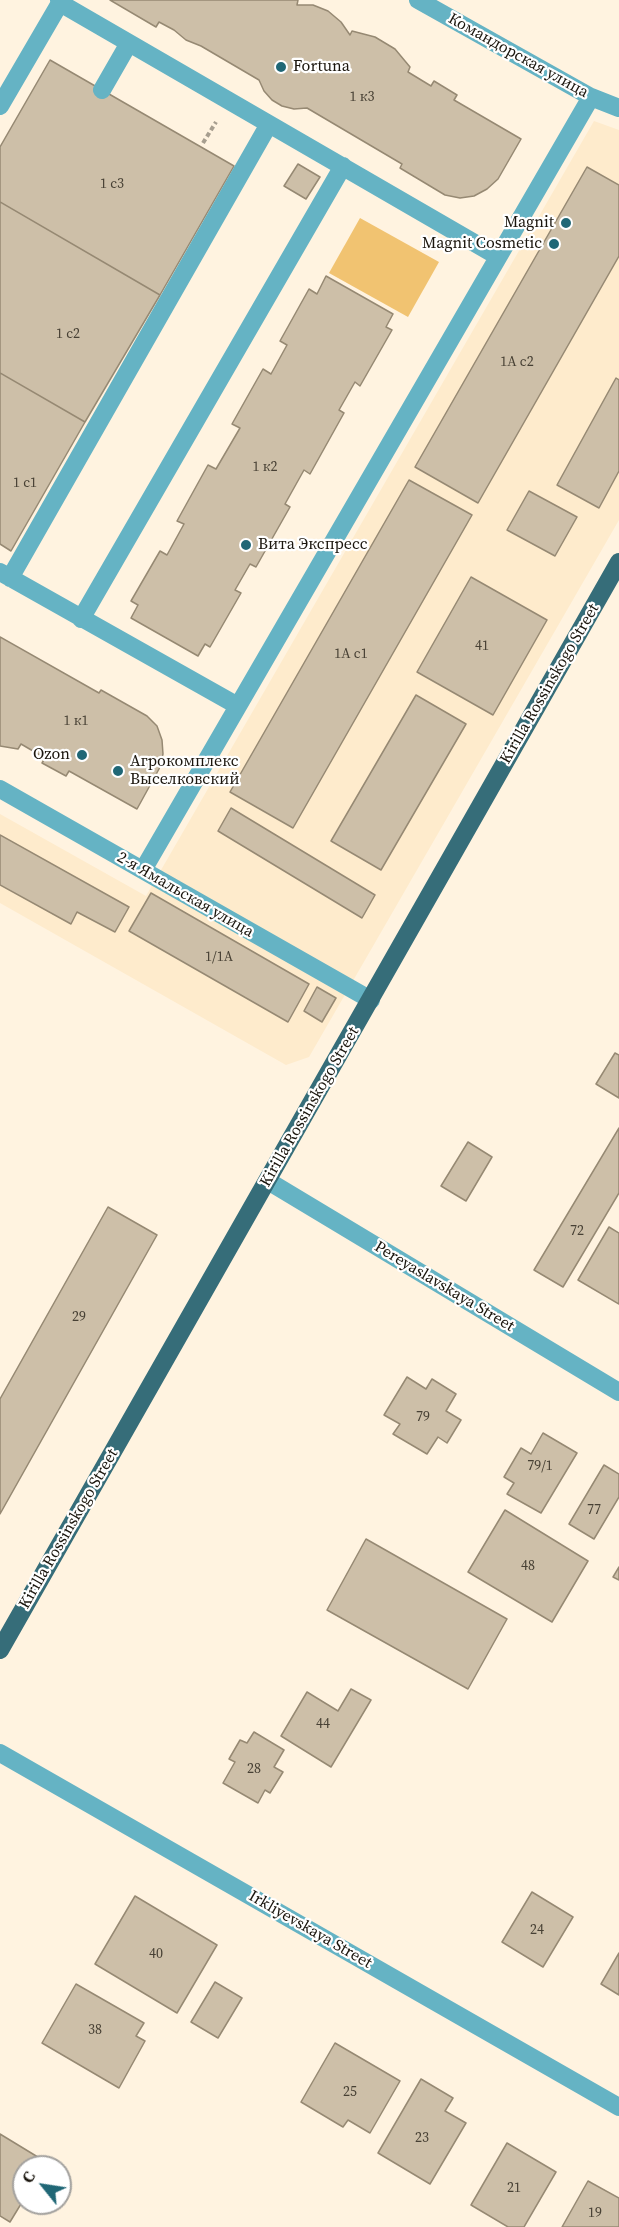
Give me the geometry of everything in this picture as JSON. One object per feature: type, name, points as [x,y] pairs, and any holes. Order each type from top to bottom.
[{"type":"main road","name":"Kirilla Rossinskogo Street","points":[[0,1650],[619,562]]},
{"type":"street","name":"Командорская улица","points":[[418,0],[591,96],[619,108]]},
{"type":"street","points":[[0,106],[60,2],[498,256]]},
{"type":"street","points":[[102,90],[129,43]]},
{"type":"street","points":[[142,870],[591,96]]},
{"type":"street","points":[[238,706],[5,575],[269,124]]},
{"type":"street","points":[[81,619],[343,166]]},
{"type":"street","name":"2-я Ямальская улица","points":[[0,789],[371,1000]]},
{"type":"street","name":"Pereyaslavskaya Street","points":[[268,1181],[619,1392]]},
{"type":"street","name":"Irkliyevskaya Street","points":[[0,1753],[619,2107]]},
{"type":"shaded area","points":[[594,121],[619,130],[619,520],[309,1057],[286,1065],[0,903],[0,814],[146,896]]},
{"type":"shaded area","points":[[360,218],[439,262],[408,317],[329,273]]},
{"type":"building","points":[[110,0],[298,0],[297,5],[313,5],[328,11],[341,22],[350,35],[352,31],[375,37],[395,49],[410,67],[408,72],[431,86],[434,81],[457,95],[454,100],[521,139],[498,179],[487,189],[474,196],[460,198],[445,195],[400,168],[402,164],[307,108],[294,109],[272,100],[264,91],[259,80],[201,46],[186,40],[174,30],[159,22],[156,27]]},
{"type":"building","points":[[50,60],[234,166],[160,295],[0,202],[0,147]]},
{"type":"building","points":[[298,164],[320,177],[306,199],[284,186]]},
{"type":"building","points":[[587,167],[619,185],[619,256],[478,503],[415,467]]},
{"type":"building","points":[[0,202],[160,295],[85,422],[0,373]]},
{"type":"building","points":[[326,276],[393,314],[386,327],[392,330],[360,386],[355,382],[339,410],[344,413],[310,474],[304,470],[285,504],[290,507],[256,567],[250,564],[235,590],[241,593],[210,647],[205,644],[198,656],[131,618],[138,605],[131,601],[160,551],[167,555],[184,524],[177,521],[208,465],[216,469],[240,428],[232,424],[263,369],[271,374],[287,345],[280,341],[309,289],[317,294]]},
{"type":"building","points":[[0,373],[85,422],[11,551],[0,544]]},
{"type":"building","points":[[616,378],[619,380],[619,471],[599,508],[557,485]]},
{"type":"building","points":[[409,480],[472,515],[293,828],[230,792]]},
{"type":"building","points":[[529,491],[577,517],[555,556],[507,530]]},
{"type":"building","points":[[471,577],[547,620],[493,715],[417,672]]},
{"type":"building","points":[[0,637],[99,693],[101,690],[147,716],[157,726],[162,740],[163,754],[159,769],[137,809],[69,771],[66,776],[42,763],[45,758],[21,744],[18,749],[0,746]]},
{"type":"building","points":[[416,695],[466,724],[381,870],[331,841]]},
{"type":"building","points":[[231,808],[375,895],[362,918],[218,831]]},
{"type":"building","points":[[0,835],[129,907],[115,932],[77,912],[71,924],[0,885]]},
{"type":"building","points":[[151,893],[309,984],[288,1022],[129,931]]},
{"type":"building","points":[[317,987],[336,998],[322,1022],[304,1011]]},
{"type":"building","points":[[615,1053],[619,1055],[619,1098],[596,1084]]},
{"type":"building","points":[[619,1128],[619,1193],[563,1287],[534,1270]]},
{"type":"building","points":[[468,1142],[492,1157],[466,1201],[441,1186]]},
{"type":"building","points":[[108,1207],[157,1235],[0,1514],[0,1399]]},
{"type":"building","points":[[609,1227],[619,1233],[619,1304],[578,1280]]},
{"type":"building","points":[[407,1377],[426,1389],[432,1379],[456,1394],[446,1411],[461,1420],[447,1443],[438,1437],[427,1454],[393,1434],[400,1424],[384,1415]]},
{"type":"building","points":[[543,1433],[577,1453],[541,1513],[507,1494],[514,1483],[504,1477],[521,1448],[531,1454]]},
{"type":"building","points":[[604,1465],[619,1474],[619,1497],[594,1539],[569,1524]]},
{"type":"building","points":[[505,1510],[588,1561],[552,1622],[468,1572]]},
{"type":"building","points":[[366,1539],[507,1619],[468,1689],[327,1610]]},
{"type":"building","points":[[619,1567],[619,1580],[613,1577]]},
{"type":"building","points":[[351,1689],[371,1700],[331,1767],[281,1736],[307,1692],[338,1711]]},
{"type":"building","points":[[254,1732],[284,1750],[274,1767],[283,1772],[270,1793],[265,1790],[258,1803],[223,1783],[235,1762],[229,1759],[240,1740],[247,1743]]},
{"type":"building","points":[[532,1892],[573,1917],[543,1967],[502,1942]]},
{"type":"building","points":[[135,1896],[217,1945],[177,2013],[95,1964]]},
{"type":"building","points":[[619,1953],[619,1995],[601,1984]]},
{"type":"building","points":[[215,1982],[242,1998],[218,2038],[191,2022]]},
{"type":"building","points":[[76,1984],[144,2023],[136,2036],[145,2041],[119,2088],[42,2043]]},
{"type":"building","points":[[335,2043],[400,2081],[370,2133],[348,2120],[343,2127],[301,2102]]},
{"type":"building","points":[[421,2079],[453,2098],[445,2111],[466,2123],[430,2184],[378,2153]]},
{"type":"building","points":[[0,2134],[34,2155],[12,2155],[12,2215],[14,2215],[10,2222],[0,2216]]},
{"type":"building","points":[[507,2143],[556,2172],[524,2227],[508,2227],[471,2205]]},
{"type":"building","points":[[588,2181],[619,2198],[619,2227],[562,2227]]},
{"type":"place","name":"Fortuna","points":[[281,67]]},
{"type":"place","name":"Magnit","points":[[566,223]]},
{"type":"place","name":"Magnit Cosmetic","points":[[554,244]]},
{"type":"place","name":"Вита Экспресс","points":[[246,545]]},
{"type":"place","name":"Ozon","points":[[82,755]]},
{"type":"place","name":"Агрокомплекс Выселковский","points":[[118,771]]}]
